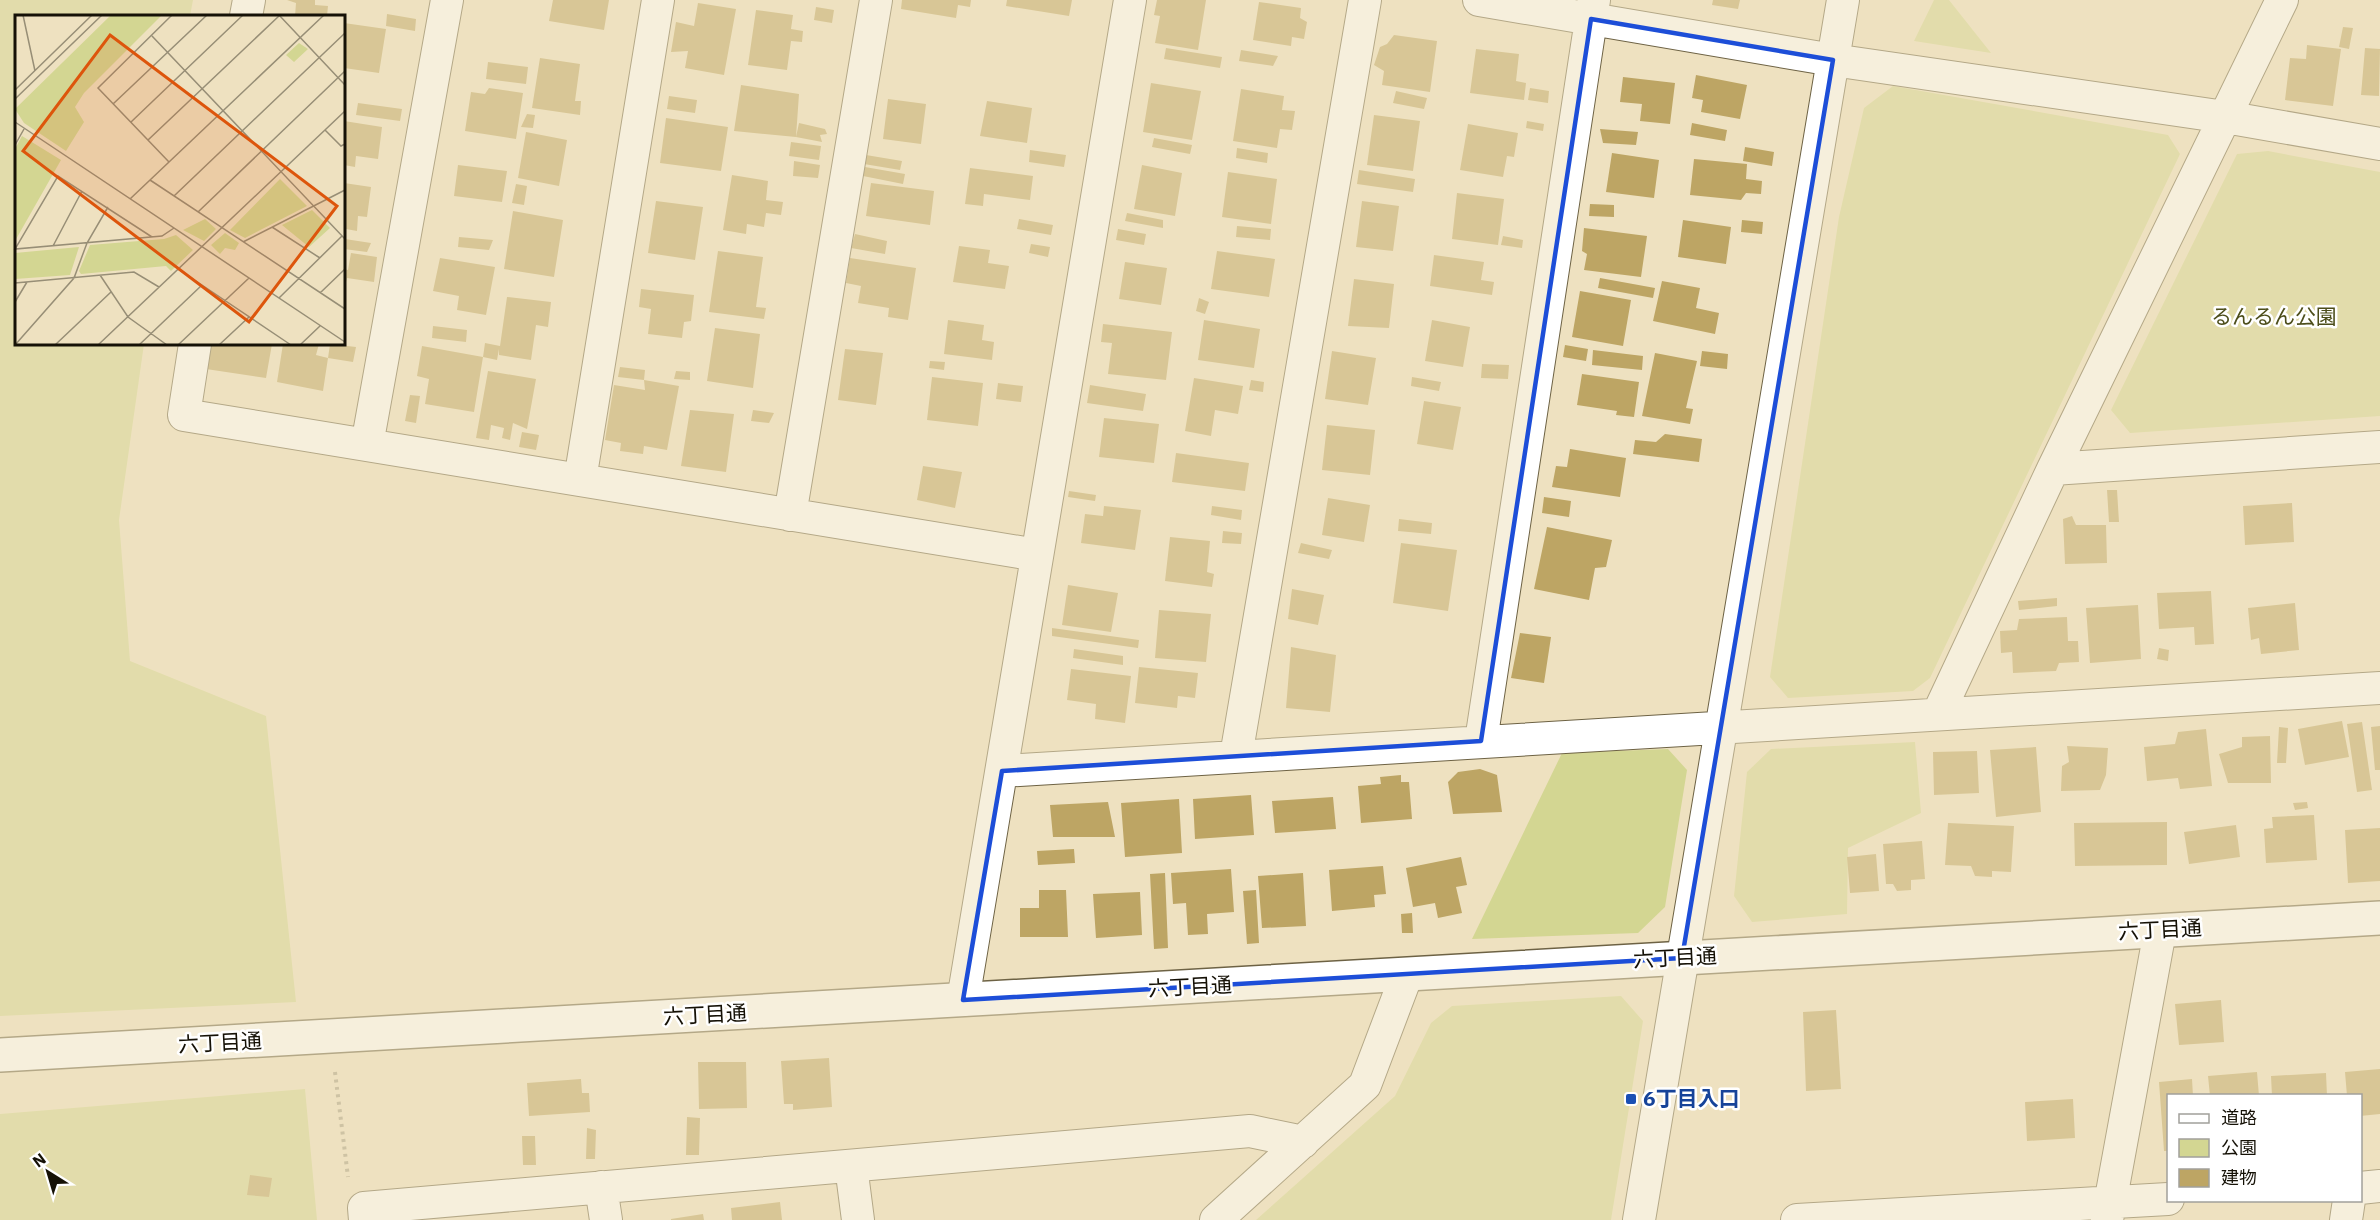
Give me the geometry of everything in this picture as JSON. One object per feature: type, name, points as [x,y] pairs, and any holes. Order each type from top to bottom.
[{"type":"street","points":[[246,15],[249,0]]},
{"type":"street","points":[[367,445],[447,0]]},
{"type":"street","points":[[580,480],[658,0]]},
{"type":"street","points":[[790,515],[876,0]]},
{"type":"street","points":[[963,1000],[1130,0]]},
{"type":"street","points":[[1236,756],[1365,0]]},
{"type":"street","points":[[1479,0],[1592,9],[1833,60],[2225,117],[2380,144]]},
{"type":"street","points":[[1639,1220],[1843,0]]},
{"type":"street","points":[[1938,714],[2053,468],[2282,0]]},
{"type":"street","points":[[1481,741],[1592,9]]},
{"type":"street","points":[[195,345],[184,415],[1037,555]]},
{"type":"street","points":[[2053,468],[2380,447]]},
{"type":"street","points":[[1002,771],[2380,688]]},
{"type":"street","name":"六丁目通","points":[[0,1056],[2380,918]]},
{"type":"street","points":[[2108,1211],[2160,931]]},
{"type":"street","points":[[1216,1220],[1365,1085],[1407,974]]},
{"type":"street","points":[[365,1220],[364,1208],[1250,1131],[1303,1142]]},
{"type":"street","points":[[851,1166],[858,1220]]},
{"type":"street","points":[[2362,1188],[2380,1186]]},
{"type":"street","points":[[601,1187],[606,1220]]},
{"type":"street","points":[[1797,1220],[2108,1211],[2167,1199]]},
{"type":"street","points":[[2346,1220],[2349,1202]]},
{"type":"path","points":[[334,1068],[347,1167]]},
{"type":"highlighted area","points":[[1591,19],[1833,60],[1682,958],[963,1000],[1002,771],[1481,741]]},
{"type":"green space","points":[[0,0],[193,0],[190,15],[15,15],[15,345],[144,345],[119,520],[130,661],[266,716],[296,1002],[0,1016]]},
{"type":"green space","points":[[1934,0],[1949,0],[1991,53],[1914,41]]},
{"type":"green space","points":[[1893,86],[2168,135],[2180,154],[1930,678],[1913,691],[1788,698],[1770,677],[1839,217],[1864,108]]},
{"type":"green space","name":"るんるん公園","points":[[2268,151],[2380,172],[2380,416],[2130,433],[2111,410],[2237,154]]},
{"type":"green space","points":[[1915,742],[1921,813],[1848,848],[1847,914],[1752,922],[1734,896],[1747,772],[1771,749]]},
{"type":"green space","points":[[1668,749],[1687,770],[1665,907],[1638,933],[1472,939],[1562,753]]},
{"type":"green space","points":[[1621,996],[1643,1021],[1611,1220],[1256,1220],[1395,1096],[1431,1023],[1452,1006]]},
{"type":"green space","points":[[305,1089],[317,1220],[0,1220],[0,1114]]},
{"type":"building","points":[[287,0],[315,0],[315,5],[328,6],[327,15],[295,15],[296,3]]},
{"type":"building","points":[[553,0],[609,0],[604,30],[549,21]]},
{"type":"building","points":[[902,0],[971,0],[970,7],[958,5],[956,18],[901,9]]},
{"type":"building","points":[[1007,0],[1072,0],[1069,16],[1006,6]]},
{"type":"building","points":[[1157,0],[1206,0],[1198,50],[1155,43],[1160,16],[1154,15]]},
{"type":"building","points":[[1713,0],[1740,0],[1738,9],[1712,5]]},
{"type":"building","points":[[1259,2],[1301,8],[1300,18],[1307,22],[1304,39],[1292,37],[1291,46],[1253,40]]},
{"type":"building","points":[[698,3],[736,9],[724,75],[685,68],[688,51],[671,52],[676,22],[694,26]]},
{"type":"building","points":[[816,7],[834,10],[832,23],[814,20]]},
{"type":"building","points":[[756,10],[793,15],[791,29],[803,31],[802,42],[791,41],[787,70],[748,65]]},
{"type":"building","points":[[387,14],[416,19],[415,31],[386,26]]},
{"type":"building","points":[[345,23],[386,29],[379,73],[345,68]]},
{"type":"building","points":[[2343,27],[2353,28],[2349,49],[2339,47]]},
{"type":"building","points":[[1394,35],[1437,41],[1430,92],[1382,85],[1384,71],[1374,65],[1380,47],[1387,44]]},
{"type":"building","points":[[2307,45],[2341,49],[2333,106],[2285,100],[2290,58],[2306,59]]},
{"type":"building","points":[[1166,48],[1222,57],[1220,68],[1164,59]]},
{"type":"building","points":[[2365,48],[2380,49],[2379,96],[2361,95]]},
{"type":"building","points":[[1476,49],[1519,54],[1516,81],[1526,83],[1524,100],[1470,93]]},
{"type":"building","points":[[1241,50],[1278,56],[1273,66],[1239,61]]},
{"type":"building","points":[[540,58],[580,64],[575,101],[581,101],[580,115],[532,108]]},
{"type":"building","points":[[488,62],[528,67],[526,84],[486,79]]},
{"type":"building","points":[[1696,75],[1747,85],[1740,119],[1701,112],[1703,100],[1692,98]]},
{"type":"building","points":[[1623,77],[1675,83],[1670,124],[1640,121],[1642,104],[1620,102]]},
{"type":"building","points":[[1151,83],[1201,91],[1192,140],[1143,132]]},
{"type":"building","points":[[741,85],[799,94],[796,137],[734,131]]},
{"type":"building","points":[[489,88],[523,93],[516,139],[465,131],[471,92],[485,94]]},
{"type":"building","points":[[1530,88],[1549,91],[1548,103],[1528,100]]},
{"type":"building","points":[[1241,89],[1284,96],[1282,110],[1295,111],[1292,130],[1280,129],[1277,148],[1233,141]]},
{"type":"building","points":[[1396,91],[1427,98],[1424,109],[1393,103]]},
{"type":"building","points":[[669,96],[697,100],[695,113],[667,109]]},
{"type":"building","points":[[888,99],[926,104],[921,144],[883,139]]},
{"type":"building","points":[[987,101],[1032,108],[1027,143],[980,136]]},
{"type":"building","points":[[358,103],[402,109],[400,121],[356,115]]},
{"type":"building","points":[[527,114],[535,115],[533,128],[521,127]]},
{"type":"building","points":[[1374,115],[1420,121],[1413,171],[1367,165]]},
{"type":"building","points":[[666,118],[728,127],[721,171],[660,163]]},
{"type":"building","points":[[345,121],[382,127],[378,159],[356,156],[355,167],[345,165]]},
{"type":"building","points":[[1527,121],[1544,124],[1543,131],[1526,128]]},
{"type":"building","points":[[799,123],[825,129],[827,134],[820,135],[822,142],[796,137]]},
{"type":"building","points":[[1692,123],[1727,130],[1725,141],[1690,135]]},
{"type":"building","points":[[1468,124],[1518,133],[1514,157],[1507,156],[1503,177],[1460,170]]},
{"type":"building","points":[[1600,129],[1638,132],[1636,145],[1603,143]]},
{"type":"building","points":[[526,132],[567,140],[559,186],[518,178]]},
{"type":"building","points":[[1154,138],[1192,145],[1190,154],[1152,147]]},
{"type":"building","points":[[791,142],[821,146],[819,160],[789,156]]},
{"type":"building","points":[[1745,147],[1774,152],[1772,166],[1743,161]]},
{"type":"building","points":[[1237,148],[1268,153],[1267,163],[1236,158]]},
{"type":"building","points":[[1030,150],[1066,155],[1064,167],[1029,162]]},
{"type":"building","points":[[1612,153],[1659,160],[1654,198],[1606,192]]},
{"type":"building","points":[[866,155],[902,161],[900,170],[864,164]]},
{"type":"building","points":[[1694,159],[1747,164],[1746,179],[1762,181],[1761,194],[1746,193],[1741,200],[1690,195]]},
{"type":"building","points":[[794,161],[820,165],[818,178],[793,176]]},
{"type":"building","points":[[458,165],[507,171],[502,202],[454,196]]},
{"type":"building","points":[[1142,165],[1182,173],[1175,216],[1134,209]]},
{"type":"building","points":[[865,167],[905,174],[903,184],[863,176]]},
{"type":"building","points":[[970,168],[1033,176],[1030,200],[984,194],[983,206],[965,204]]},
{"type":"building","points":[[1359,170],[1415,179],[1413,192],[1357,184]]},
{"type":"building","points":[[1228,172],[1277,179],[1271,224],[1222,217]]},
{"type":"building","points":[[732,175],[768,181],[766,200],[783,202],[781,215],[766,213],[764,227],[747,224],[746,234],[723,230]]},
{"type":"building","points":[[345,183],[371,187],[367,217],[358,216],[357,231],[346,229],[345,239]]},
{"type":"building","points":[[871,183],[934,191],[930,225],[866,216]]},
{"type":"building","points":[[516,184],[527,186],[524,205],[512,203]]},
{"type":"building","points":[[1457,193],[1504,199],[1498,245],[1452,239]]},
{"type":"building","points":[[656,201],[703,207],[695,260],[648,253]]},
{"type":"building","points":[[1362,201],[1399,206],[1393,251],[1356,247]]},
{"type":"building","points":[[1590,204],[1614,205],[1614,217],[1589,216]]},
{"type":"building","points":[[513,211],[563,220],[554,277],[504,269]]},
{"type":"building","points":[[1127,213],[1163,220],[1163,228],[1125,221]]},
{"type":"building","points":[[1019,219],[1053,225],[1051,235],[1017,229]]},
{"type":"building","points":[[1683,220],[1731,227],[1726,264],[1678,257]]},
{"type":"building","points":[[1742,220],[1763,222],[1762,234],[1741,232]]},
{"type":"building","points":[[1237,226],[1271,229],[1270,240],[1236,237]]},
{"type":"building","points":[[1584,228],[1647,236],[1641,277],[1584,270],[1587,254],[1582,251]]},
{"type":"building","points":[[1118,229],[1146,234],[1144,245],[1116,240]]},
{"type":"building","points":[[855,234],[887,241],[885,254],[851,248]]},
{"type":"building","points":[[1503,236],[1523,240],[1522,248],[1501,245]]},
{"type":"building","points":[[459,237],[493,240],[489,250],[458,247]]},
{"type":"building","points":[[345,239],[371,243],[367,252],[345,249]]},
{"type":"building","points":[[1031,244],[1050,247],[1048,257],[1029,253]]},
{"type":"building","points":[[959,246],[990,250],[988,263],[1009,266],[1005,289],[953,282]]},
{"type":"building","points":[[718,251],[763,257],[756,307],[766,308],[764,319],[709,312]]},
{"type":"building","points":[[1217,251],[1275,259],[1269,297],[1211,289]]},
{"type":"building","points":[[351,253],[377,257],[374,282],[347,278],[345,286],[345,269],[348,270]]},
{"type":"building","points":[[1434,255],[1484,262],[1481,280],[1494,282],[1492,295],[1430,286]]},
{"type":"building","points":[[440,258],[495,267],[486,315],[457,310],[459,296],[433,291]]},
{"type":"building","points":[[850,258],[916,268],[908,320],[888,317],[889,308],[858,303],[861,286],[846,283]]},
{"type":"building","points":[[1125,262],[1167,268],[1161,305],[1119,299]]},
{"type":"building","points":[[1600,278],[1655,288],[1653,298],[1598,288]]},
{"type":"building","points":[[1354,279],[1394,284],[1389,328],[1348,326]]},
{"type":"building","points":[[1662,281],[1700,288],[1696,308],[1719,313],[1715,334],[1653,321]]},
{"type":"building","points":[[641,289],[694,295],[691,321],[684,322],[682,338],[648,334],[651,309],[639,307]]},
{"type":"building","points":[[1580,291],[1631,300],[1623,346],[1572,337]]},
{"type":"building","points":[[507,297],[551,302],[548,327],[536,325],[531,360],[499,355],[499,349],[497,360],[483,357],[485,343],[500,346]]},
{"type":"building","points":[[1199,298],[1209,302],[1205,314],[1196,311]]},
{"type":"building","points":[[948,320],[984,325],[982,340],[994,342],[992,360],[944,354]]},
{"type":"building","points":[[1204,320],[1260,329],[1254,368],[1198,360]]},
{"type":"building","points":[[1432,320],[1470,327],[1463,367],[1425,361]]},
{"type":"building","points":[[1103,324],[1172,332],[1166,380],[1108,374],[1112,343],[1101,342]]},
{"type":"building","points":[[433,326],[467,330],[466,342],[432,338]]},
{"type":"building","points":[[715,328],[760,334],[753,388],[707,381]]},
{"type":"building","points":[[210,345],[272,345],[266,378],[206,369]]},
{"type":"building","points":[[283,345],[319,345],[316,355],[328,358],[323,391],[277,382]]},
{"type":"building","points":[[330,345],[356,347],[353,362],[328,358]]},
{"type":"building","points":[[1565,345],[1588,349],[1586,361],[1563,357]]},
{"type":"building","points":[[422,346],[483,357],[474,412],[425,404],[429,379],[417,376]]},
{"type":"building","points":[[845,349],[883,353],[876,405],[838,400]]},
{"type":"building","points":[[1593,350],[1643,356],[1642,370],[1592,365]]},
{"type":"building","points":[[1332,351],[1376,358],[1368,405],[1325,399]]},
{"type":"building","points":[[1702,351],[1728,354],[1727,369],[1700,366]]},
{"type":"building","points":[[1655,353],[1697,361],[1686,408],[1693,409],[1690,424],[1642,416]]},
{"type":"building","points":[[930,361],[945,362],[944,370],[929,368]]},
{"type":"building","points":[[1482,364],[1509,365],[1508,379],[1481,378]]},
{"type":"building","points":[[620,367],[645,370],[644,380],[618,377]]},
{"type":"building","points":[[488,371],[536,379],[527,429],[513,423],[510,440],[502,438],[504,428],[491,425],[489,440],[476,438]]},
{"type":"building","points":[[676,371],[690,372],[690,380],[674,379]]},
{"type":"building","points":[[1582,374],[1639,382],[1634,417],[1616,415],[1617,411],[1577,405]]},
{"type":"building","points":[[932,377],[983,383],[978,426],[927,420]]},
{"type":"building","points":[[1412,377],[1441,382],[1439,391],[1411,386]]},
{"type":"building","points":[[1194,378],[1243,386],[1238,414],[1215,410],[1211,436],[1185,431]]},
{"type":"building","points":[[644,380],[679,386],[667,450],[644,446],[643,454],[620,451],[621,443],[605,440],[614,385],[645,390]]},
{"type":"building","points":[[1251,380],[1264,382],[1263,392],[1249,390]]},
{"type":"building","points":[[998,383],[1023,386],[1021,402],[996,399]]},
{"type":"building","points":[[1090,385],[1146,394],[1143,411],[1087,403]]},
{"type":"building","points":[[410,395],[420,396],[416,423],[405,421]]},
{"type":"building","points":[[1424,401],[1461,407],[1453,450],[1417,444]]},
{"type":"building","points":[[690,410],[734,414],[726,472],[681,466]]},
{"type":"building","points":[[753,410],[774,413],[769,423],[751,421]]},
{"type":"building","points":[[1104,418],[1159,424],[1154,463],[1099,457]]},
{"type":"building","points":[[1327,425],[1375,430],[1370,475],[1322,470]]},
{"type":"building","points":[[522,432],[539,435],[536,450],[519,447]]},
{"type":"building","points":[[1665,434],[1702,439],[1699,462],[1633,454],[1635,440],[1656,442]]},
{"type":"building","points":[[1570,449],[1626,458],[1620,497],[1552,487],[1556,466],[1567,467]]},
{"type":"building","points":[[1176,453],[1249,463],[1245,491],[1172,482]]},
{"type":"building","points":[[923,466],[962,472],[955,508],[917,500]]},
{"type":"building","points":[[2107,490],[2117,490],[2119,522],[2109,522]]},
{"type":"building","points":[[1069,491],[1096,495],[1095,501],[1068,497]]},
{"type":"building","points":[[1544,497],[1571,501],[1569,517],[1542,513]]},
{"type":"building","points":[[1328,498],[1370,505],[1364,542],[1322,535]]},
{"type":"building","points":[[2292,503],[2294,542],[2245,545],[2243,506]]},
{"type":"building","points":[[1104,506],[1141,510],[1135,550],[1081,543],[1085,514],[1103,516]]},
{"type":"building","points":[[1212,506],[1242,510],[1241,520],[1211,515]]},
{"type":"building","points":[[2072,516],[2076,525],[2106,525],[2107,563],[2065,564],[2063,519]]},
{"type":"building","points":[[1399,519],[1432,523],[1431,534],[1398,531]]},
{"type":"building","points":[[1547,527],[1612,540],[1606,567],[1595,568],[1589,600],[1534,589]]},
{"type":"building","points":[[1223,531],[1242,533],[1241,544],[1222,543]]},
{"type":"building","points":[[1170,537],[1210,541],[1207,572],[1214,574],[1212,587],[1165,581]]},
{"type":"building","points":[[1301,543],[1332,550],[1329,559],[1298,553]]},
{"type":"building","points":[[1401,543],[1457,550],[1448,611],[1393,603]]},
{"type":"building","points":[[1068,585],[1118,593],[1111,632],[1062,625]]},
{"type":"building","points":[[1292,589],[1324,595],[1318,625],[1288,619]]},
{"type":"building","points":[[2211,591],[2214,644],[2195,645],[2194,627],[2159,629],[2157,593]]},
{"type":"building","points":[[2057,598],[2057,606],[2019,610],[2018,601]]},
{"type":"building","points":[[2295,603],[2299,650],[2261,654],[2259,638],[2251,640],[2248,608]]},
{"type":"building","points":[[2138,605],[2141,659],[2090,663],[2086,608]]},
{"type":"building","points":[[1159,610],[1211,614],[1206,662],[1155,658]]},
{"type":"building","points":[[2067,617],[2068,641],[2078,641],[2079,662],[2059,663],[2056,671],[2013,673],[2012,652],[2001,653],[2000,631],[2017,630],[2019,619]]},
{"type":"building","points":[[1052,628],[1139,640],[1138,648],[1052,636]]},
{"type":"building","points":[[1520,633],[1551,637],[1544,683],[1511,678]]},
{"type":"building","points":[[1291,647],[1336,655],[1330,712],[1286,708]]},
{"type":"building","points":[[2159,648],[2169,650],[2168,661],[2157,659]]},
{"type":"building","points":[[1074,649],[1123,656],[1123,665],[1073,658]]},
{"type":"building","points":[[1139,667],[1198,673],[1195,698],[1178,696],[1177,708],[1135,703]]},
{"type":"building","points":[[1071,669],[1131,676],[1125,723],[1095,719],[1096,704],[1067,700]]},
{"type":"building","points":[[2342,721],[2349,757],[2305,765],[2298,729]]},
{"type":"building","points":[[2362,722],[2372,790],[2357,792],[2347,724]]},
{"type":"building","points":[[2380,726],[2380,770],[2375,770],[2371,727]]},
{"type":"building","points":[[2279,727],[2288,728],[2286,763],[2277,763]]},
{"type":"building","points":[[2206,729],[2212,786],[2180,789],[2178,778],[2147,781],[2144,747],[2175,744],[2178,732]]},
{"type":"building","points":[[2270,736],[2271,783],[2228,783],[2219,754],[2242,747],[2242,737]]},
{"type":"building","points":[[2067,746],[2108,748],[2106,775],[2100,790],[2061,791],[2062,766],[2069,762]]},
{"type":"building","points":[[2036,747],[2041,812],[1996,817],[1990,750]]},
{"type":"building","points":[[1977,751],[1979,793],[1934,795],[1933,752]]},
{"type":"building","points":[[1480,769],[1497,775],[1502,812],[1453,814],[1448,782],[1458,772]]},
{"type":"building","points":[[1401,775],[1401,782],[1409,782],[1412,819],[1361,823],[1358,786],[1381,784],[1380,777]]},
{"type":"building","points":[[1251,795],[1254,835],[1195,839],[1193,799]]},
{"type":"building","points":[[1333,797],[1336,829],[1275,833],[1272,801]]},
{"type":"building","points":[[1179,799],[1182,853],[1125,857],[1121,803]]},
{"type":"building","points":[[1108,802],[1115,837],[1053,837],[1050,805]]},
{"type":"building","points":[[2307,802],[2308,808],[2295,810],[2293,803]]},
{"type":"building","points":[[2314,815],[2317,860],[2266,863],[2264,829],[2273,828],[2272,817]]},
{"type":"building","points":[[2167,822],[2167,865],[2075,866],[2074,823]]},
{"type":"building","points":[[1948,823],[2014,826],[2011,872],[1992,871],[1992,877],[1975,876],[1971,866],[1945,865]]},
{"type":"building","points":[[2236,825],[2240,857],[2189,864],[2184,832]]},
{"type":"building","points":[[2380,828],[2380,881],[2348,883],[2345,830]]},
{"type":"building","points":[[1922,841],[1925,879],[1911,880],[1911,890],[1897,891],[1893,884],[1886,884],[1883,844]]},
{"type":"building","points":[[1074,849],[1075,863],[1038,865],[1037,851]]},
{"type":"building","points":[[1876,854],[1879,891],[1850,893],[1847,857]]},
{"type":"building","points":[[1461,857],[1467,885],[1456,887],[1462,913],[1438,918],[1435,903],[1413,907],[1406,868]]},
{"type":"building","points":[[1383,866],[1386,894],[1374,895],[1375,907],[1332,911],[1329,870]]},
{"type":"building","points":[[1231,869],[1234,912],[1207,914],[1208,934],[1188,935],[1186,903],[1173,904],[1171,873]]},
{"type":"building","points":[[1165,873],[1168,948],[1154,949],[1150,874]]},
{"type":"building","points":[[1303,873],[1306,926],[1262,928],[1258,876]]},
{"type":"building","points":[[1039,890],[1066,890],[1068,937],[1020,937],[1020,908],[1039,908]]},
{"type":"building","points":[[1256,890],[1259,943],[1247,944],[1243,891]]},
{"type":"building","points":[[1140,892],[1142,935],[1096,938],[1093,894]]},
{"type":"building","points":[[1412,913],[1413,933],[1402,933],[1401,914]]},
{"type":"building","points":[[2221,1000],[2224,1042],[2179,1045],[2175,1004]]},
{"type":"building","points":[[1836,1010],[1841,1089],[1806,1091],[1803,1012]]},
{"type":"building","points":[[829,1058],[832,1107],[793,1110],[793,1104],[784,1104],[781,1061]]},
{"type":"building","points":[[698,1062],[746,1062],[747,1108],[699,1109]]},
{"type":"building","points":[[2380,1069],[2380,1114],[2362,1116],[2362,1094],[2347,1094],[2345,1072]]},
{"type":"building","points":[[2257,1072],[2259,1094],[2210,1094],[2208,1076]]},
{"type":"building","points":[[2326,1073],[2327,1094],[2272,1094],[2271,1076]]},
{"type":"building","points":[[581,1079],[582,1093],[589,1093],[590,1112],[529,1116],[527,1083]]},
{"type":"building","points":[[2192,1079],[2193,1094],[2167,1094],[2167,1151],[2164,1151],[2159,1082]]},
{"type":"building","points":[[2073,1099],[2075,1138],[2027,1141],[2025,1102]]},
{"type":"building","points":[[687,1117],[700,1118],[699,1155],[686,1155]]},
{"type":"building","points":[[587,1128],[596,1130],[595,1159],[586,1159]]},
{"type":"building","points":[[522,1136],[535,1136],[536,1165],[523,1165]]},
{"type":"building","points":[[250,1175],[272,1178],[269,1197],[247,1195]]},
{"type":"building","points":[[780,1202],[782,1220],[732,1220],[731,1208]]},
{"type":"building","points":[[703,1214],[704,1220],[671,1220],[671,1219]]},
{"type":"place","name":"6丁目入口","points":[[1631,1099]]}]
